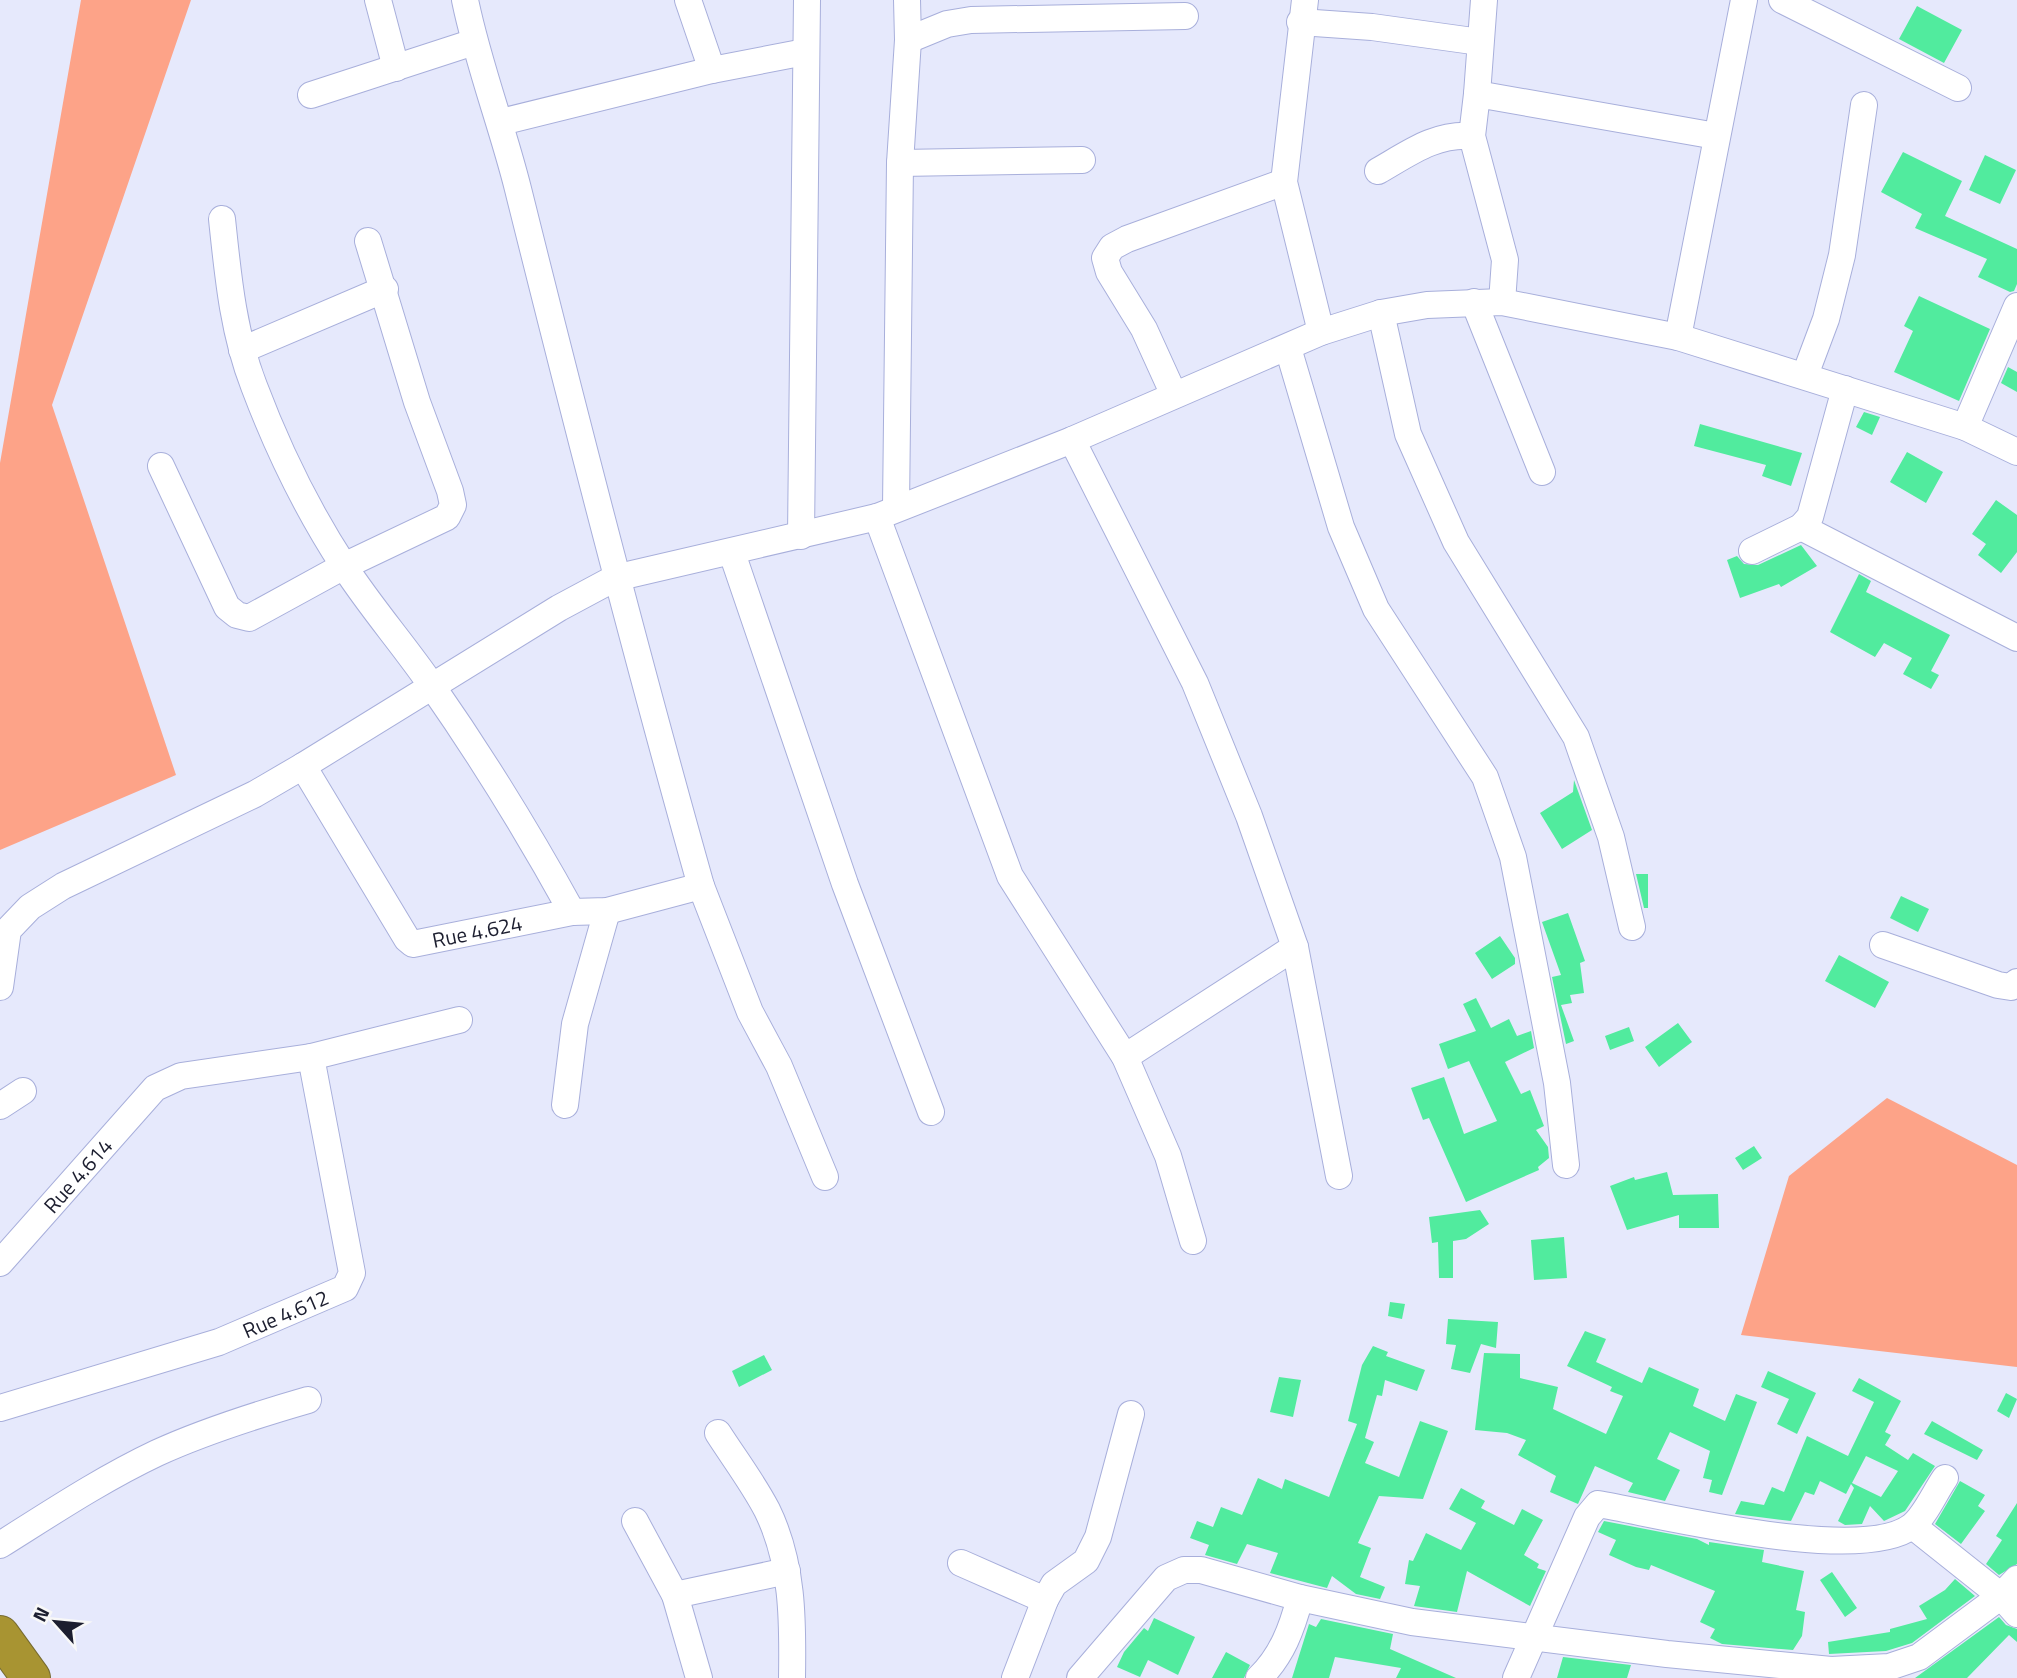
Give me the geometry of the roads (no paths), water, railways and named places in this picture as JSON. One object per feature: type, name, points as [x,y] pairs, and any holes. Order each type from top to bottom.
[{"type":"highway","points":[[0,1635],[31,1678]]},
{"type":"street","points":[[378,0],[396,68]]},
{"type":"street","points":[[465,0],[474,42],[501,122],[615,578],[701,886],[750,1012],[779,1066],[825,1177]]},
{"type":"street","points":[[688,0],[712,70]]},
{"type":"street","points":[[801,536],[807,0]]},
{"type":"street","points":[[907,0],[908,40],[900,163],[887,513],[1010,876],[1125,1057],[1168,1156],[1193,1241]]},
{"type":"street","points":[[1485,0],[1472,136],[1506,260],[1502,302]]},
{"type":"street","points":[[1678,337],[1744,0]]},
{"type":"street","points":[[1782,0],[1958,88]]},
{"type":"street","points":[[908,40],[947,24],[1077,9],[1185,16]]},
{"type":"street","points":[[1321,332],[1284,182],[1290,147],[1302,11],[1373,27],[1480,42]]},
{"type":"street","points":[[311,94],[474,42]]},
{"type":"street","points":[[501,122],[712,70],[805,52]]},
{"type":"street","points":[[1477,94],[1716,136]]},
{"type":"street","points":[[1805,375],[1826,319],[1842,255],[1864,105]]},
{"type":"street","points":[[1378,172],[1430,141],[1456,134],[1472,136]]},
{"type":"street","points":[[900,163],[1082,160]]},
{"type":"street","points":[[1174,396],[1144,329],[1109,272],[1105,258],[1112,247],[1127,239],[1284,182]]},
{"type":"street","points":[[222,219],[231,306],[242,349],[253,386],[303,495],[344,566],[432,685],[519,816],[572,912]]},
{"type":"street","points":[[161,466],[227,607],[237,615],[249,618],[344,566],[447,517],[453,505],[416,402],[369,241]]},
{"type":"street","points":[[242,349],[385,289]]},
{"type":"street","points":[[1474,302],[1542,472]]},
{"type":"street","points":[[0,987],[8,930],[30,906],[63,886],[255,794],[432,685],[615,578],[732,553],[887,513],[1072,440],[1321,332],[1381,313],[1474,302],[1502,302],[1678,337],[1965,427],[2017,452]]},
{"type":"street","points":[[1965,427],[2017,306]]},
{"type":"street","points":[[1381,313],[1408,434],[1455,542],[1576,737],[1611,837],[1632,927]]},
{"type":"street","points":[[1288,348],[1341,527],[1376,609],[1485,777],[1509,846],[1557,1083],[1566,1165]]},
{"type":"street","points":[[1752,551],[1801,527],[1816,504],[1845,389]]},
{"type":"street","points":[[1072,440],[1195,683],[1249,816],[1295,947],[1339,1176]]},
{"type":"street","points":[[1801,527],[2017,638]]},
{"type":"street","points":[[732,553],[845,884],[931,1112]]},
{"type":"street","name":"Rue 4.624","points":[[303,766],[413,944],[572,912],[607,911],[701,886]]},
{"type":"street","points":[[565,1105],[575,1024],[607,911]]},
{"type":"street","points":[[1883,945],[1998,985],[2011,987],[2017,982]]},
{"type":"street","points":[[1125,1057],[1295,947]]},
{"type":"street","points":[[311,1057],[459,1020]]},
{"type":"street","name":"Rue 4.614","points":[[0,1263],[155,1088],[181,1076],[311,1057]]},
{"type":"street","name":"Rue 4.612","points":[[0,1408],[219,1342],[345,1288],[352,1273],[311,1057]]},
{"type":"street","points":[[0,1106],[23,1091]]},
{"type":"street","points":[[0,1545],[65,1504],[156,1454],[240,1419],[307,1400]]},
{"type":"street","points":[[1015,1678],[1045,1600],[1054,1584],[1086,1561],[1098,1537],[1131,1414]]},
{"type":"street","points":[[718,1433],[766,1510],[787,1571],[793,1600],[792,1678]]},
{"type":"street","points":[[1516,1678],[1587,1517],[1598,1504],[1816,1542],[1857,1542],[1895,1535],[1913,1526],[1945,1478]]},
{"type":"street","points":[[635,1521],[675,1594],[699,1678]]},
{"type":"street","points":[[1080,1678],[1167,1578],[1184,1570],[1201,1570],[1300,1598],[1412,1622],[1535,1636],[1668,1666],[1889,1667],[1919,1657],[2012,1596],[1913,1526]]},
{"type":"street","points":[[961,1563],[1045,1600]]},
{"type":"street","points":[[675,1594],[787,1571]]},
{"type":"street","points":[[1259,1678],[1272,1666],[1292,1628],[1300,1598]]}]
